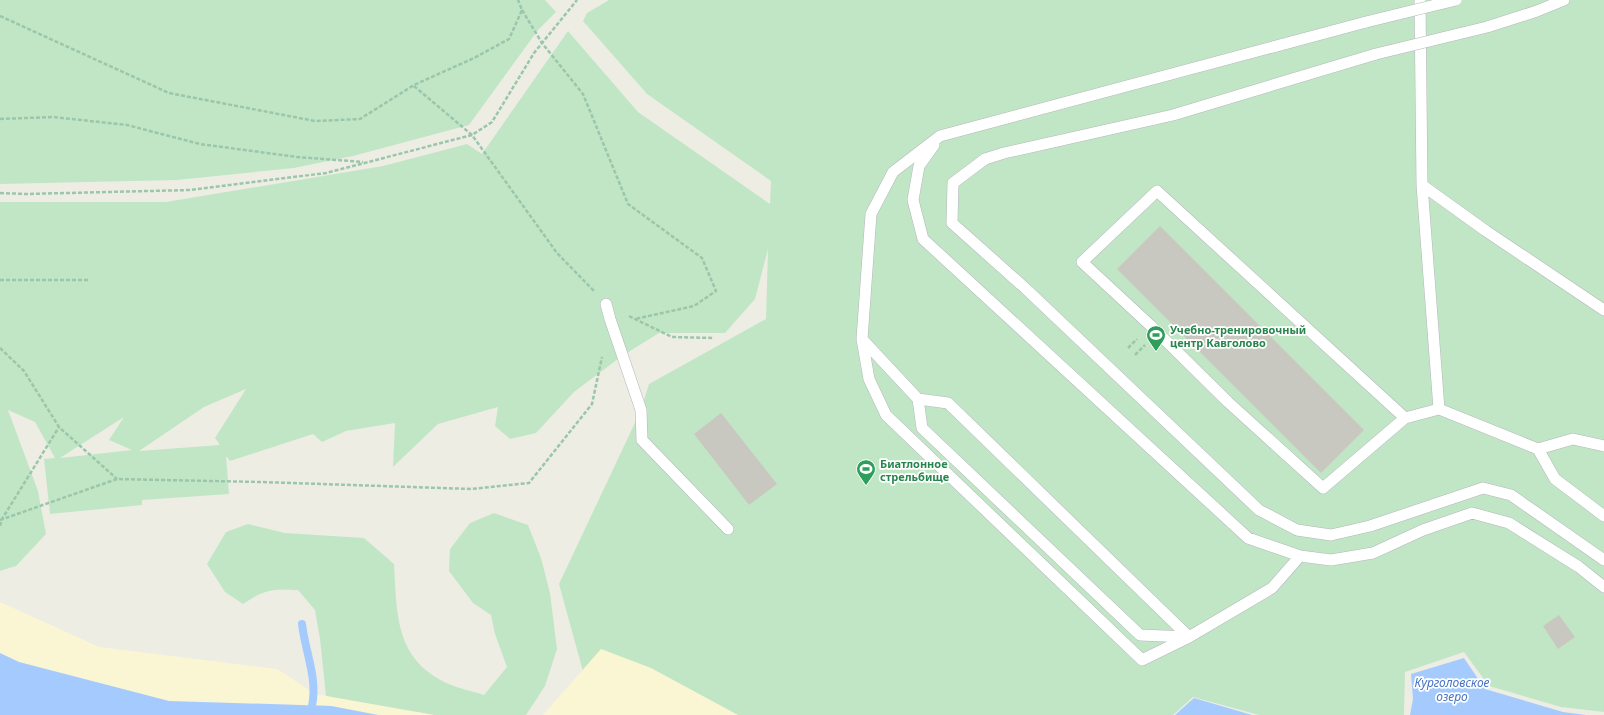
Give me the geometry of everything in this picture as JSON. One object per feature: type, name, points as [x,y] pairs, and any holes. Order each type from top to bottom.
[{"type":"lane","points":[[1420,0],[1422,185],[1438,409]]},
{"type":"lane","points":[[1300,556],[1272,588],[1189,637],[1142,660],[886,415],[869,379],[862,339],[871,214],[893,172],[940,136],[1366,22],[1456,0]]},
{"type":"lane","points":[[1564,0],[1537,11],[1487,27],[1376,54],[1173,115],[1004,153],[985,159],[953,183],[952,223],[1025,288],[1259,510],[1297,530],[1331,535],[1370,526],[1483,488],[1511,495],[1604,560]]},
{"type":"lane","points":[[940,136],[919,166],[913,200],[923,239],[1248,538],[1300,556],[1331,560],[1373,553],[1423,530],[1472,513],[1509,522],[1579,567],[1604,587]]},
{"type":"lane","points":[[1422,185],[1486,231],[1604,310]]},
{"type":"lane","points":[[1405,418],[1157,191],[1082,262],[1151,326],[1228,402],[1323,488],[1405,418],[1438,409],[1538,449],[1573,439],[1604,446]]},
{"type":"lane","points":[[606,304],[641,410],[642,440],[728,529]]},
{"type":"lane","points":[[862,339],[918,399],[922,428],[1140,635],[1189,637]]},
{"type":"lane","points":[[918,399],[948,404],[1189,637]]},
{"type":"lane","points":[[1538,449],[1555,479],[1604,516]]},
{"type":"path","points":[[518,0],[522,10],[542,43],[583,94],[628,204],[702,258],[716,291],[694,306],[635,319]]},
{"type":"path","points":[[0,193],[26,194],[190,190],[326,173],[472,135],[492,122],[534,53],[577,0]]},
{"type":"path","points":[[0,16],[169,93],[315,121],[360,119],[414,85],[474,58],[509,39],[522,10]]},
{"type":"path","points":[[414,85],[472,135],[557,253],[606,304],[672,337],[714,338]]},
{"type":"path","points":[[0,119],[53,117],[127,125],[200,144],[297,157],[367,163]]},
{"type":"path","points":[[0,280],[88,280]]},
{"type":"path","points":[[0,348],[24,371],[59,427],[116,479]]},
{"type":"path","points":[[1,520],[116,479],[471,489],[530,483],[592,404],[604,350]]},
{"type":"path","points":[[0,526],[1,520],[59,427]]},
{"type":"green space","points":[[0,0],[545,0],[556,12],[538,30],[469,125],[353,156],[294,168],[177,180],[0,184]]},
{"type":"green space","name":"Учебно-тренировочный центр Кавголово","points":[[609,0],[1604,0],[1604,712],[1561,707],[1489,686],[1464,652],[1405,672],[1404,715],[1259,715],[1193,697],[1173,715],[595,715],[559,584],[641,410],[649,384],[766,319],[768,249],[755,299],[725,333],[659,333],[622,356],[574,392],[536,433],[510,439],[495,426],[498,407],[438,424],[393,467],[395,423],[346,431],[322,442],[313,434],[230,461],[226,456],[229,494],[142,500],[142,505],[50,514],[44,459],[55,458],[35,422],[8,410],[38,491],[46,534],[16,566],[0,571],[0,202],[166,202],[383,166],[467,144],[482,154],[568,31],[638,112],[770,204],[771,181],[647,94],[583,21],[587,13]],"holes":[[[246,389],[215,438],[220,445],[139,451],[204,407]],[[124,417],[109,440],[132,450],[60,458]]]},
{"type":"green space","points":[[494,513],[528,525],[541,558],[550,593],[557,649],[545,686],[526,715],[434,715],[417,712],[378,715],[331,706],[317,706],[326,696],[320,639],[315,610],[298,590],[269,591],[257,595],[243,604],[225,592],[207,564],[226,532],[248,524],[285,533],[364,538],[394,564],[398,618],[402,634],[409,649],[418,662],[431,674],[449,684],[484,695],[507,667],[495,634],[491,615],[473,603],[449,571],[450,549],[470,523]]},
{"type":"sand","points":[[0,602],[99,647],[277,669],[315,694],[434,715],[378,715],[331,706],[169,701],[19,662],[0,653]]},
{"type":"sand","points":[[601,649],[651,668],[738,715],[543,715]]},
{"type":"water","points":[[0,653],[19,662],[169,701],[331,706],[378,715],[0,715]]},
{"type":"water","name":"Курголовское озеро","points":[[1464,658],[1485,689],[1563,712],[1586,715],[1410,715],[1413,699],[1411,674]]},
{"type":"water","points":[[1194,698],[1252,715],[1175,715]]},
{"type":"building","points":[[1160,226],[1364,430],[1321,473],[1117,269]]},
{"type":"building","points":[[721,413],[777,484],[749,505],[694,434]]},
{"type":"building","points":[[1559,615],[1575,637],[1558,649],[1543,626]]},
{"type":"waterway","points":[[302,624],[312,675],[312,706]]},
{"type":"place","name":"Учебно-тренировочный центр Кавголово","points":[[1156,352]]},
{"type":"place","name":"Биатлонное стрельбище","points":[[866,486]]}]
